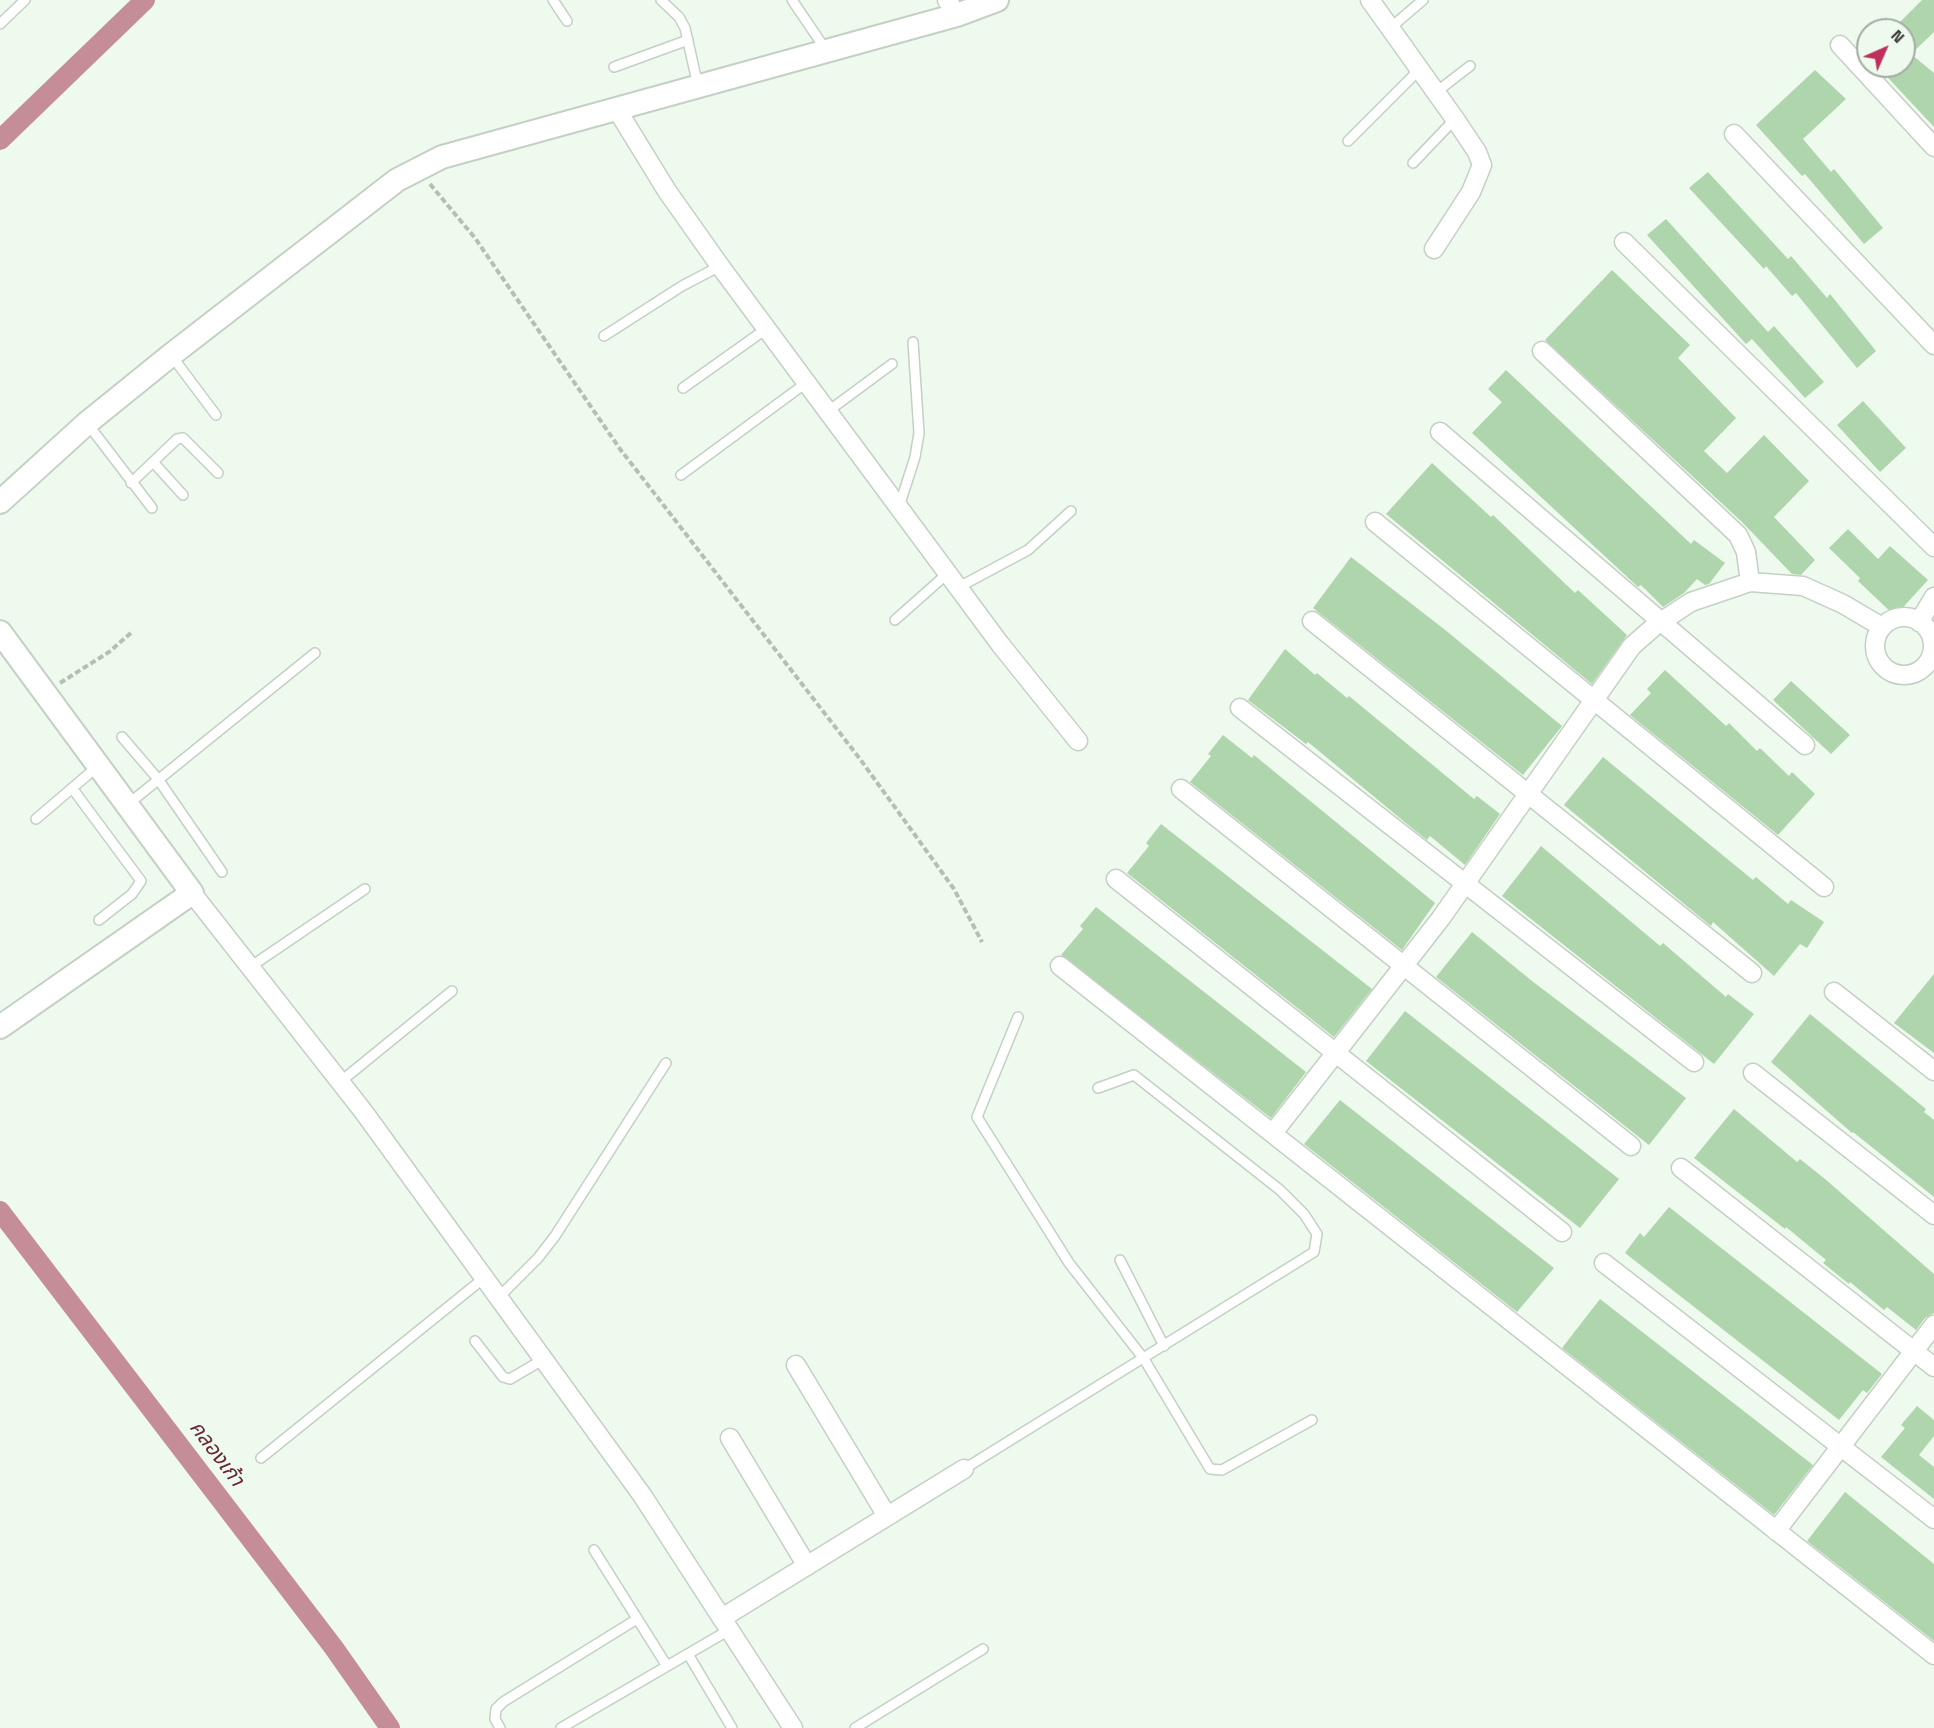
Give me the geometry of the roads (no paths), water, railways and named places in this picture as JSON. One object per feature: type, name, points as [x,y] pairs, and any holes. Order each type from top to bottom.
[{"type":"street","points":[[0,502],[87,423],[171,355],[397,180],[418,169],[442,157],[826,51],[952,7],[997,0]]},
{"type":"street","points":[[1370,0],[1455,119],[1482,165],[1471,192],[1434,249]]},
{"type":"street","points":[[1840,45],[1934,147]]},
{"type":"street","points":[[616,108],[667,191],[720,266],[953,580],[1078,741]]},
{"type":"street","points":[[1734,134],[1934,345]]},
{"type":"street","points":[[1624,242],[1934,547]]},
{"type":"street","points":[[1542,351],[1738,535],[1746,552],[1750,582]]},
{"type":"street","points":[[1440,432],[1805,745]]},
{"type":"street","points":[[1375,522],[1824,887]]},
{"type":"street","points":[[1272,1133],[1465,884],[1632,646],[1690,602],[1750,582],[1803,586],[1843,604],[1882,627]]},
{"type":"street","points":[[1919,622],[1934,597]]},
{"type":"street","points":[[1900,618],[1919,622],[1930,636],[1932,653],[1922,669],[1906,675],[1889,671],[1876,655],[1875,645],[1882,627],[1900,618]]},
{"type":"street","points":[[1312,621],[1752,973]]},
{"type":"street","points":[[0,632],[192,893],[340,1082],[544,1359],[642,1495],[793,1728]]},
{"type":"street","points":[[1240,708],[1694,1062]]},
{"type":"street","points":[[1181,789],[1630,1146]]},
{"type":"street","points":[[1116,879],[1562,1232]]},
{"type":"street","points":[[0,1027],[192,893]]},
{"type":"street","points":[[1060,966],[1934,1655]]},
{"type":"street","points":[[1834,992],[1934,1071]]},
{"type":"street","points":[[1752,1074],[1934,1215]]},
{"type":"street","points":[[1681,1168],[1934,1367]]},
{"type":"street","points":[[1604,1263],[1934,1519]]},
{"type":"street","points":[[1776,1531],[1934,1325]]},
{"type":"street","points":[[796,1365],[887,1516]]},
{"type":"street","points":[[730,1438],[807,1566]]},
{"type":"street","points":[[725,1624],[807,1566],[964,1469]]},
{"type":"lane","points":[[0,24],[25,0]]},
{"type":"lane","points":[[554,0],[567,21]]},
{"type":"lane","points":[[661,0],[679,17],[688,40],[698,86]]},
{"type":"lane","points":[[792,0],[826,51]]},
{"type":"lane","points":[[1389,29],[1423,0]]},
{"type":"lane","points":[[614,67],[688,40]]},
{"type":"lane","points":[[1435,93],[1470,66]]},
{"type":"lane","points":[[1348,141],[1418,70]]},
{"type":"lane","points":[[1413,163],[1455,119]]},
{"type":"lane","points":[[604,336],[682,286],[720,266]]},
{"type":"lane","points":[[683,388],[766,329]]},
{"type":"lane","points":[[899,507],[915,457],[919,433],[913,342]]},
{"type":"lane","points":[[171,355],[216,416]]},
{"type":"lane","points":[[827,412],[892,364]]},
{"type":"lane","points":[[681,475],[806,383]]},
{"type":"lane","points":[[87,423],[152,508]]},
{"type":"lane","points":[[131,483],[177,440],[183,438],[218,472]]},
{"type":"lane","points":[[153,462],[183,495]]},
{"type":"lane","points":[[895,620],[953,580],[1028,550],[1071,511]]},
{"type":"lane","points":[[127,805],[315,653]]},
{"type":"lane","points":[[122,737],[158,779],[222,872]]},
{"type":"lane","points":[[36,819],[98,765]]},
{"type":"lane","points":[[72,789],[141,881],[132,894],[99,920]]},
{"type":"lane","points":[[250,967],[365,889]]},
{"type":"lane","points":[[340,1082],[452,991]]},
{"type":"lane","points":[[1018,1017],[977,1117],[1069,1263],[1144,1359],[1210,1469],[1222,1470],[1312,1420]]},
{"type":"lane","points":[[499,1297],[555,1236],[666,1063]]},
{"type":"lane","points":[[964,1469],[1314,1252],[1317,1234],[1304,1214],[1280,1190],[1134,1075],[1098,1088]]},
{"type":"lane","points":[[1120,1260],[1164,1346]]},
{"type":"lane","points":[[261,1458],[484,1278]]},
{"type":"lane","points":[[475,1341],[503,1377],[510,1379],[544,1359]]},
{"type":"lane","points":[[594,1550],[667,1666]]},
{"type":"lane","points":[[500,1728],[495,1719],[496,1709],[503,1702],[638,1619]]},
{"type":"lane","points":[[561,1728],[688,1654],[725,1624]]},
{"type":"lane","points":[[855,1728],[983,1649]]},
{"type":"lane","points":[[688,1654],[732,1728]]},
{"type":"waterway","points":[[0,140],[145,0]]},
{"type":"waterway","name":"คลองเก้า","points":[[0,1211],[334,1648],[390,1728]]}]
